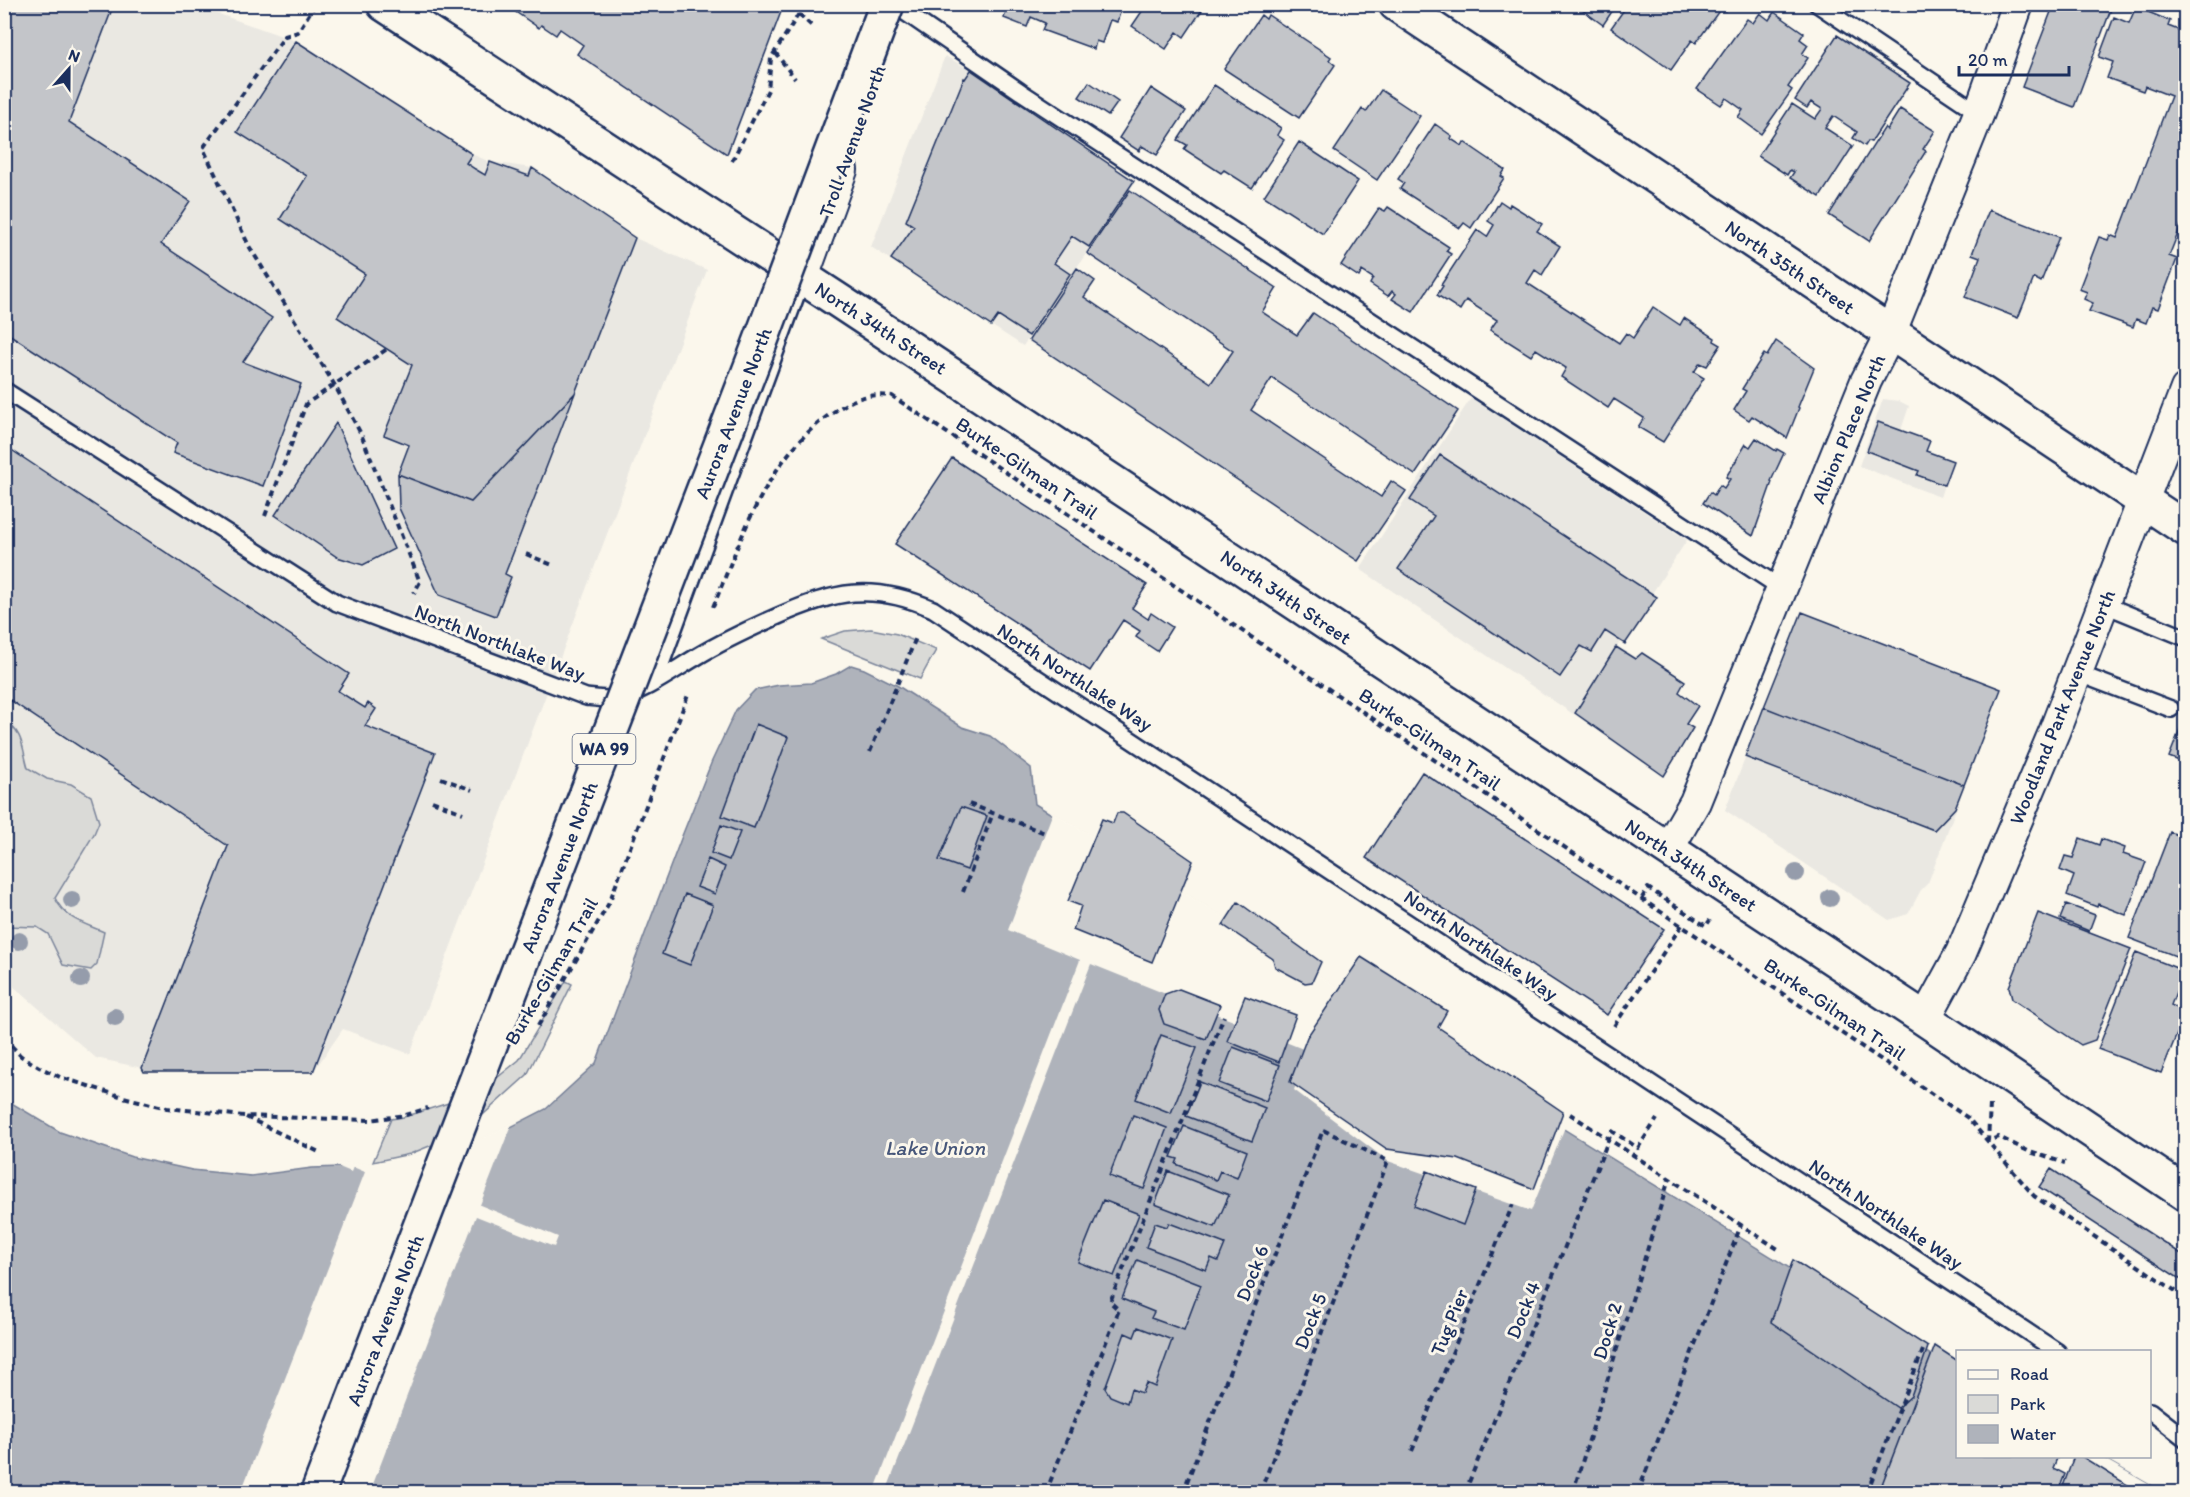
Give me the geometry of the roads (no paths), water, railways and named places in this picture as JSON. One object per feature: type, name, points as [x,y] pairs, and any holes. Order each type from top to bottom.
[{"type":"main road","name":"North 34th Street","points":[[384,4],[803,277],[2186,1194]]},
{"type":"main road","name":"North 35th Street","points":[[1396,4],[2186,529]]},
{"type":"main road","name":"Aurora Avenue North","points":[[318,1492],[757,351],[895,6]]},
{"type":"street","name":"Albion Place North","points":[[1668,849],[1695,802],[1866,381],[1890,334],[1979,113],[2018,4]]},
{"type":"street","name":"Troll Avenue North","points":[[803,277],[895,6]]},
{"type":"street","name":"Woodland Park Avenue North","points":[[1925,1019],[1961,953],[2054,732],[2186,390]]},
{"type":"lane","points":[[1818,4],[1979,113]]},
{"type":"lane","points":[[895,6],[1021,92],[1781,588]]},
{"type":"lane","points":[[654,683],[803,277]]},
{"type":"lane","name":"North Northlake Way","points":[[4,390],[337,603],[585,697],[617,698],[654,683],[747,630],[810,602],[850,593],[870,592],[913,600],[950,620],[2055,1350]]},
{"type":"lane","points":[[2103,604],[2186,638]]},
{"type":"lane","points":[[2077,673],[2171,709]]},
{"type":"lane","points":[[2151,1412],[2186,1439]]},
{"type":"water","name":"Lake Union","points":[[851,665],[864,669],[898,686],[962,727],[990,736],[1031,768],[1035,804],[1956,1370],[1956,1458],[2103,1458],[2162,1492],[5,1492],[5,1099],[60,1132],[132,1157],[192,1170],[251,1176],[312,1168],[372,1166],[460,1153],[546,1109],[596,1063],[682,836],[712,761],[736,710],[755,690],[779,685],[811,683],[836,674]]}]
